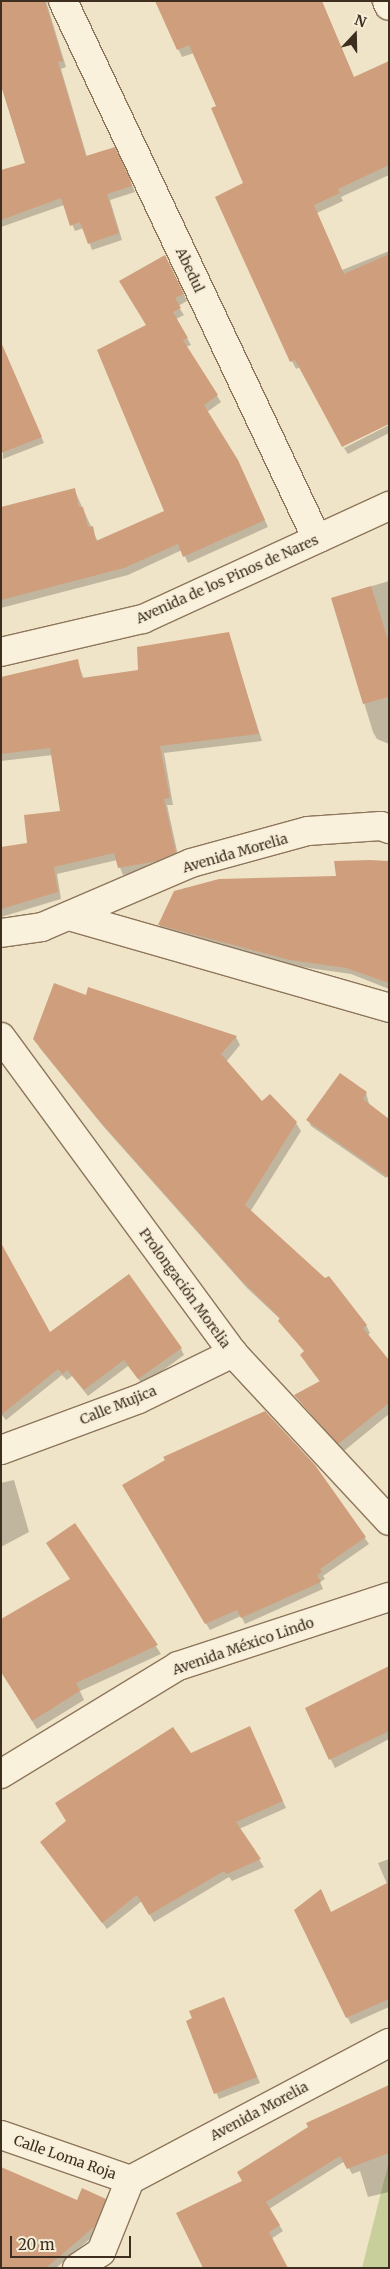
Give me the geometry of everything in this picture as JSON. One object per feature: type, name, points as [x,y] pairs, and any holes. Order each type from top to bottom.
[{"type":"street","name":"Abedul","points":[[63,1],[317,539]]},
{"type":"street","points":[[387,1],[389,6]]},
{"type":"street","name":"Avenida de los Pinos de Nares","points":[[1,652],[143,619],[389,506]]},
{"type":"street","name":"Avenida Morelia","points":[[1,933],[42,927],[191,863],[308,831],[381,826],[389,829]]},
{"type":"street","points":[[69,916],[389,1008]]},
{"type":"street","name":"Prolongación Morelia","points":[[1,1037],[233,1353],[389,1521]]},
{"type":"street","name":"Calle Mujica","points":[[1,1450],[139,1399],[233,1353]]},
{"type":"street","name":"Avenida México Lindo","points":[[1,1774],[178,1666],[389,1597]]},
{"type":"street","name":"Avenida Morelia","points":[[130,2180],[389,2043]]},
{"type":"street","name":"Calle Loma Roja","points":[[1,2134],[130,2180]]},
{"type":"street","points":[[77,2268],[101,2260],[130,2180]]},
{"type":"green space","points":[[388,2165],[389,2268],[362,2268]]},
{"type":"building","points":[[1,1],[45,1],[63,61],[58,62],[86,156],[115,147],[130,179],[132,186],[107,194],[119,233],[88,244],[80,222],[70,226],[61,198],[1,220],[1,170],[25,163],[1,85]]},
{"type":"building","points":[[155,1],[322,1],[354,77],[389,61],[389,165],[338,189],[340,193],[314,205],[344,274],[389,254],[389,424],[342,447],[295,360],[290,362],[215,197],[243,183],[211,108],[216,106],[189,45],[177,50]]},
{"type":"building","points":[[165,255],[184,294],[175,298],[181,308],[173,312],[188,338],[183,340],[218,395],[204,405],[238,460],[265,520],[183,557],[178,544],[124,568],[1,600],[1,507],[75,488],[79,507],[83,507],[88,527],[93,526],[96,541],[164,511],[97,350],[146,325],[119,281]]},
{"type":"building","points":[[1,342],[42,437],[1,453]]},
{"type":"building","points":[[371,586],[389,643],[389,697],[363,704],[331,598]]},
{"type":"building","points":[[229,632],[259,734],[160,746],[170,798],[164,799],[176,853],[157,861],[118,868],[114,853],[54,867],[58,892],[1,909],[1,847],[27,843],[24,815],[60,811],[50,748],[1,754],[1,677],[78,659],[82,678],[138,670],[137,647]]},
{"type":"building","points":[[334,861],[389,861],[389,983],[346,968],[290,960],[158,925],[174,891],[219,879],[336,876]]},
{"type":"building","points":[[54,983],[86,995],[88,987],[237,1036],[221,1054],[262,1101],[270,1094],[297,1122],[245,1205],[325,1278],[329,1276],[367,1325],[363,1328],[389,1360],[389,1403],[338,1444],[294,1395],[320,1381],[300,1355],[304,1351],[278,1321],[280,1318],[241,1280],[97,1118],[33,1039]]},
{"type":"building","points":[[340,1073],[367,1092],[363,1099],[389,1119],[389,1178],[306,1120]]},
{"type":"building","points":[[1,1243],[50,1332],[129,1274],[182,1348],[138,1379],[124,1360],[84,1390],[67,1370],[63,1374],[58,1369],[1,1415]]},
{"type":"building","points":[[265,1411],[315,1465],[366,1537],[320,1569],[322,1572],[317,1575],[321,1582],[241,1618],[237,1610],[205,1624],[122,1485],[165,1460],[163,1457]]},
{"type":"building","points":[[75,1523],[158,1645],[76,1683],[80,1691],[32,1721],[1,1672],[1,1619],[70,1579],[46,1543]]},
{"type":"building","points":[[389,1666],[389,1731],[329,1760],[305,1708]]},
{"type":"building","points":[[250,1726],[283,1801],[236,1822],[261,1859],[227,1874],[224,1871],[149,1915],[137,1895],[102,1923],[40,1842],[66,1821],[55,1803],[173,1727],[191,1753]]},
{"type":"building","points":[[389,1882],[389,1999],[346,2018],[294,1910],[321,1889],[331,1912]]},
{"type":"building","points":[[224,1997],[257,2077],[214,2094],[186,2021],[192,2018],[189,2011]]},
{"type":"building","points":[[389,2085],[389,2153],[347,2169],[340,2156],[266,2202],[280,2225],[269,2232],[288,2268],[203,2268],[176,2213],[242,2181],[237,2172],[308,2127],[306,2123]]},
{"type":"building","points":[[1,2167],[77,2200],[82,2188],[106,2199],[95,2226],[46,2268],[1,2268]]}]
